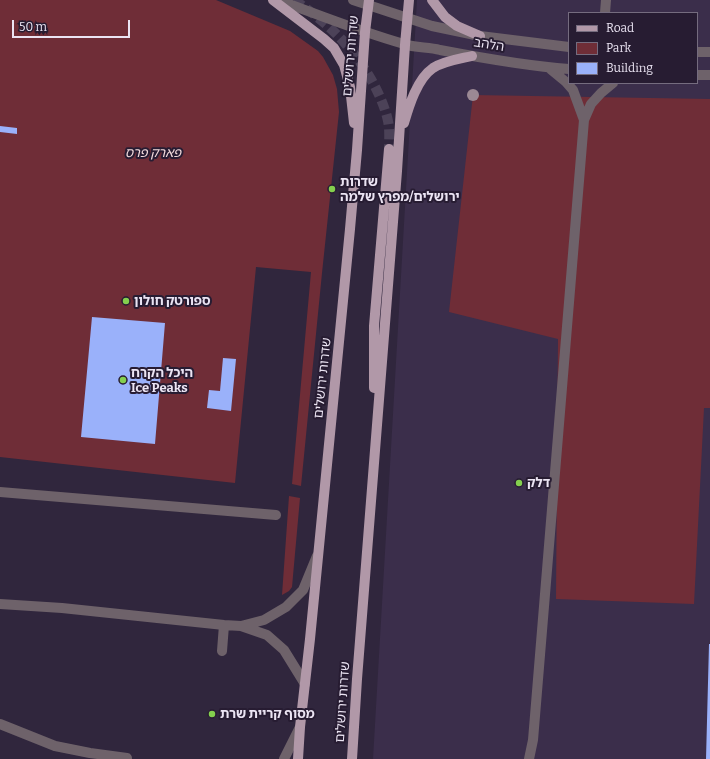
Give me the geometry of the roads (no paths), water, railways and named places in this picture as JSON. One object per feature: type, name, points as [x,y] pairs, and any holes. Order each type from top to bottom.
[{"type":"main road","points":[[273,0],[334,48],[344,66],[350,87],[357,150]]},
{"type":"main road","name":"שדרות ירושלים","points":[[352,759],[398,171],[405,45],[410,0]]},
{"type":"main road","points":[[432,0],[445,17],[457,26],[480,36]]},
{"type":"main road","name":"שדרות ירושלים","points":[[298,759],[350,229],[365,32],[369,3]]},
{"type":"main road","points":[[398,171],[399,149],[404,123],[412,100],[427,73],[450,61],[472,56]]},
{"type":"main road","points":[[375,452],[374,326],[389,149]]},
{"type":"street","name":"הלהב","points":[[278,0],[405,45],[549,68],[568,69]]},
{"type":"street","name":"הלהב","points":[[353,0],[369,3],[432,26],[480,36],[568,47]]},
{"type":"street","points":[[605,12],[606,0]]},
{"type":"street","points":[[698,52],[710,52]]},
{"type":"street","points":[[549,68],[573,90],[584,120]]},
{"type":"street","points":[[698,75],[710,75]]},
{"type":"street","points":[[529,759],[533,740],[584,120],[591,104],[601,93],[613,84]]},
{"type":"street","points":[[0,492],[276,515]]},
{"type":"street","points":[[241,626],[264,620],[286,607],[302,590],[319,552]]},
{"type":"street","points":[[0,604],[62,608],[241,626],[267,635],[284,650],[305,684]]},
{"type":"street","points":[[222,651],[224,625]]},
{"type":"street","points":[[0,724],[55,746],[127,758]]},
{"type":"street","points":[[284,759],[300,727]]},
{"type":"street","points":[[533,740],[538,759]]},
{"type":"tunnel","points":[[294,0],[328,26],[347,46],[364,68],[382,101],[388,121],[389,149]]},
{"type":"place","name":"שדרות ירושלים/מפרץ שלמה","points":[[332,189]]},
{"type":"place","name":"ספורטק חולון","points":[[126,301]]},
{"type":"place","name":"היכל הקרח Ice Peaks","points":[[123,380]]},
{"type":"place","name":"דלק","points":[[519,483]]},
{"type":"place","name":"מסוף קריית שרת","points":[[212,714]]},
{"type":"park label","name":"פארק פרס","points":[[153,153]]}]
